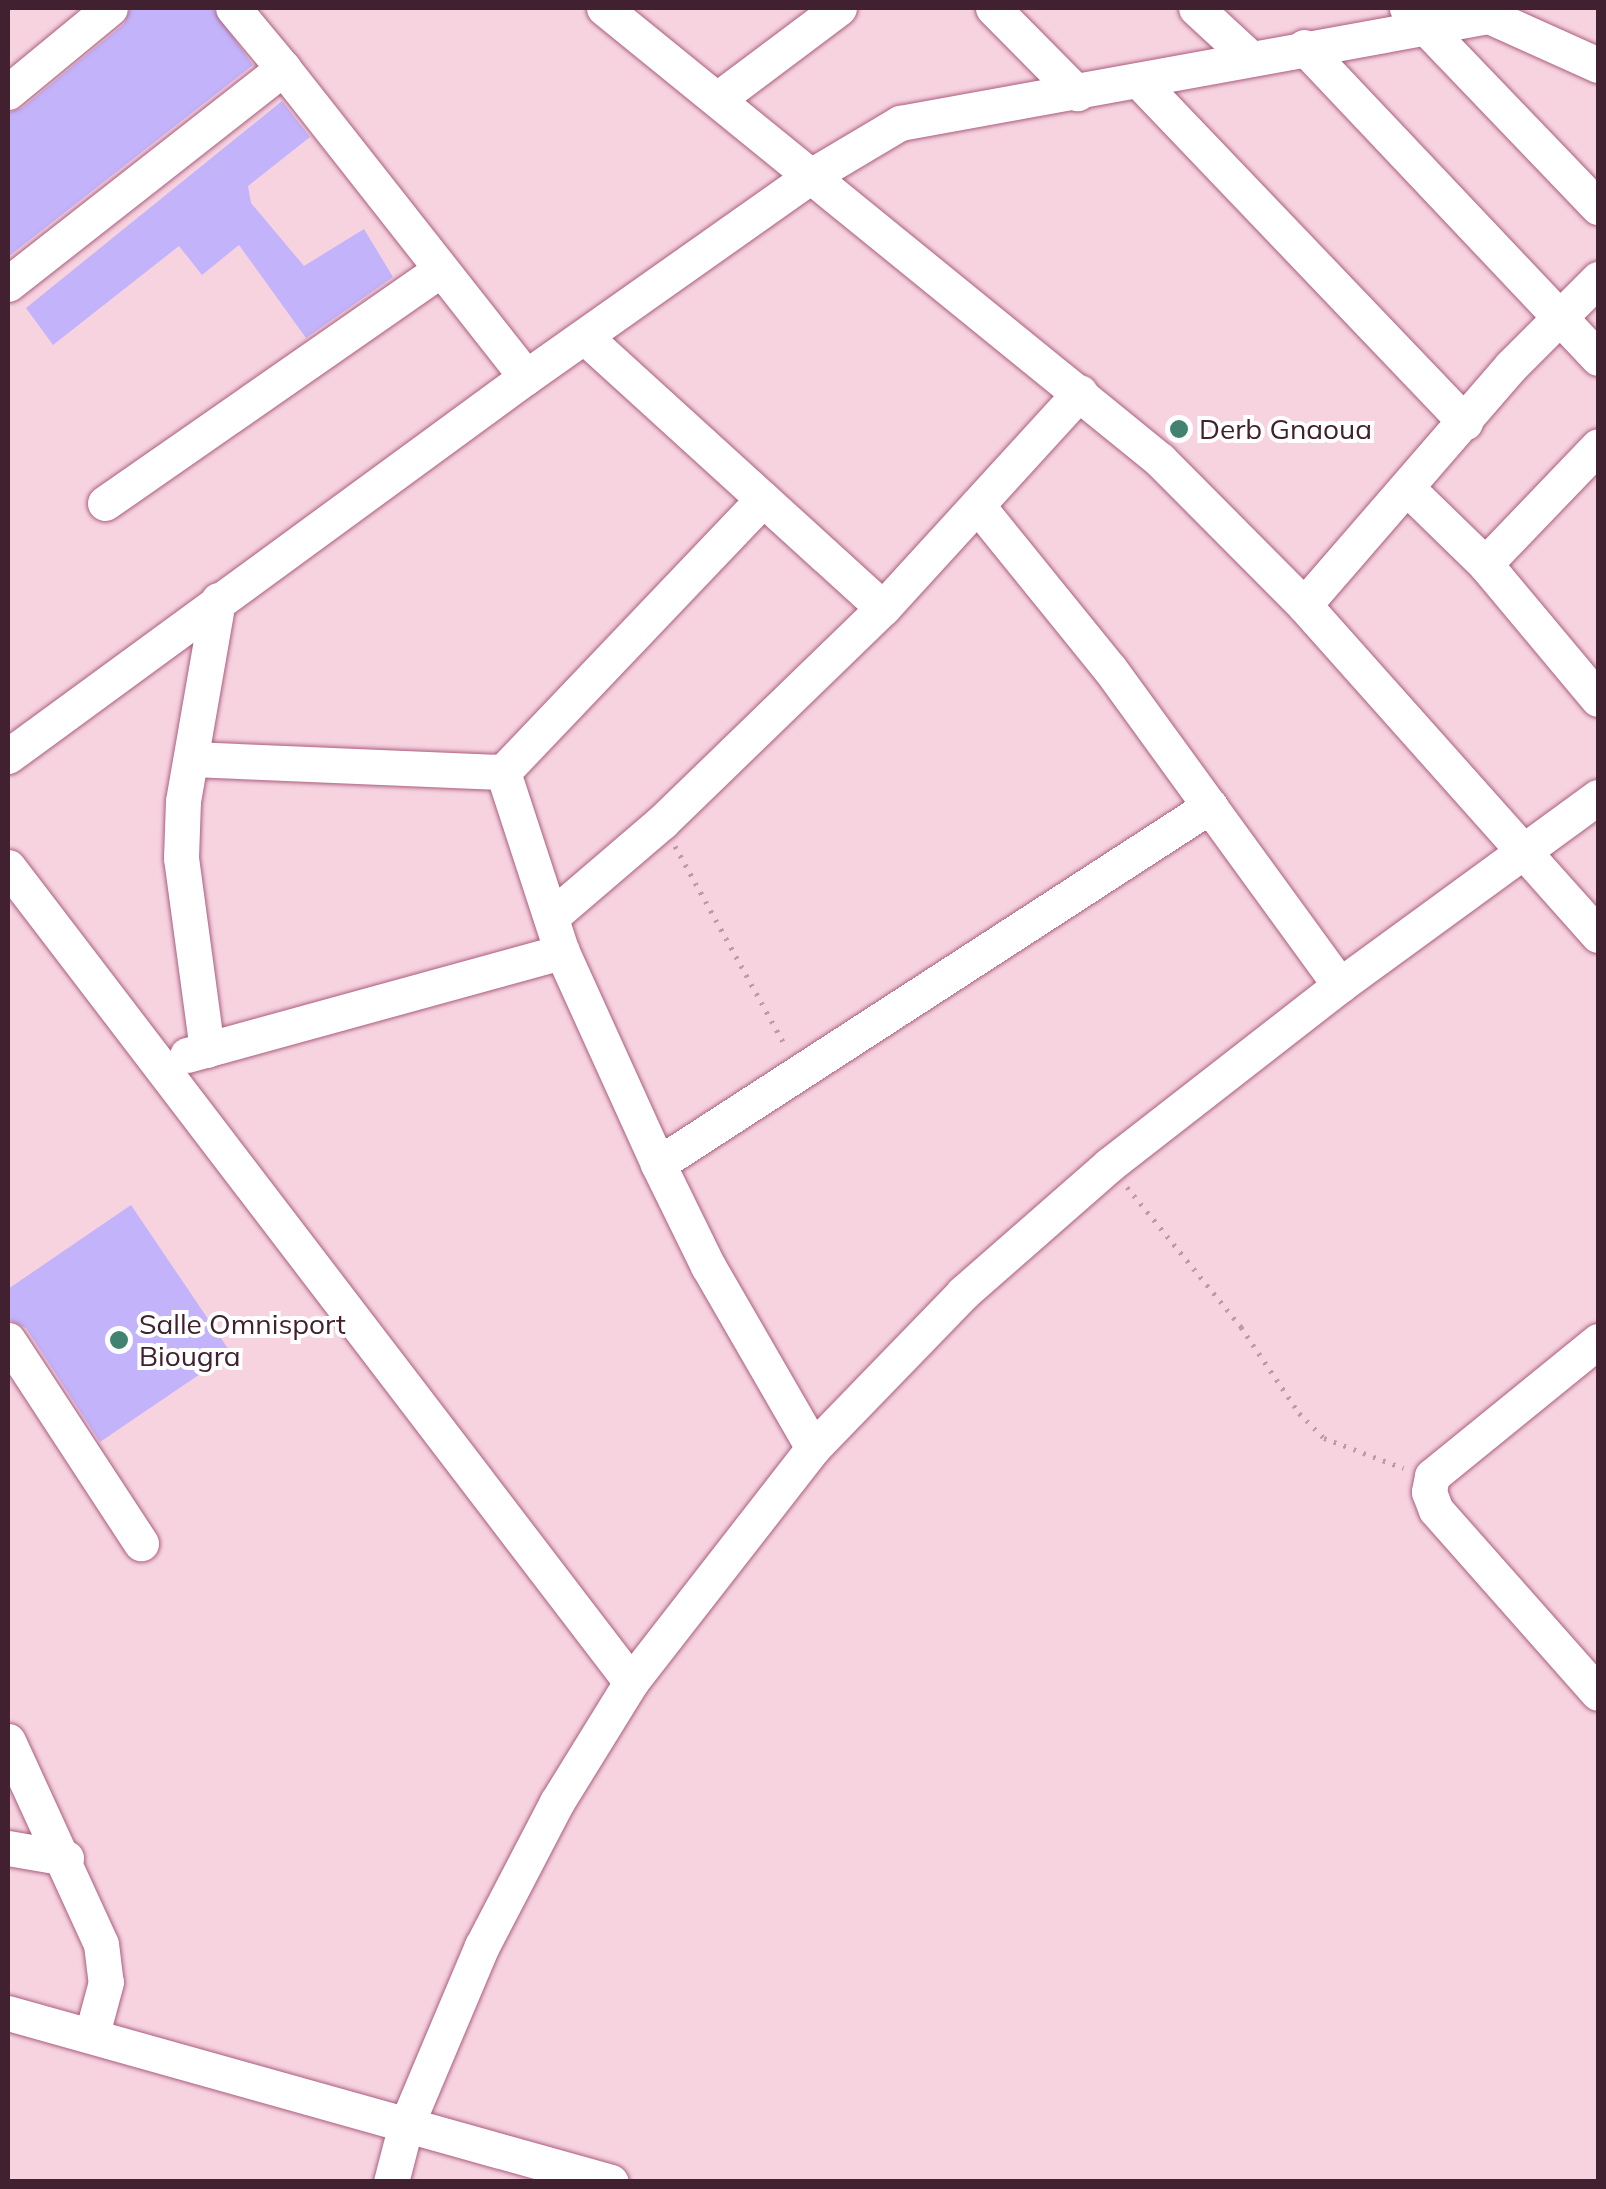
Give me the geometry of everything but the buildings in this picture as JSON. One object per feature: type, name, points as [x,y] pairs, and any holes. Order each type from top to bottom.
[{"type":"street","points":[[8,92],[110,8]]},
{"type":"street","points":[[233,8],[526,378]]},
{"type":"street","points":[[604,8],[814,174],[1160,460],[1304,604],[1598,935]]},
{"type":"street","points":[[719,98],[839,8]]},
{"type":"street","points":[[994,8],[1077,93]]},
{"type":"street","points":[[1196,8],[1250,58]]},
{"type":"street","points":[[8,756],[526,378],[814,174],[900,122],[1140,81],[1417,20],[1490,12],[1598,65]]},
{"type":"street","points":[[1417,20],[1598,207]]},
{"type":"street","points":[[1304,46],[1561,312],[1598,358]]},
{"type":"street","points":[[8,284],[282,68]]},
{"type":"street","points":[[1140,81],[1465,422]]},
{"type":"street","points":[[105,503],[439,271]]},
{"type":"street","points":[[1304,604],[1409,490],[1561,312],[1598,279]]},
{"type":"street","points":[[586,338],[883,608]]},
{"type":"street","points":[[551,917],[662,822],[883,608],[1080,392]]},
{"type":"street","points":[[1485,564],[1598,446]]},
{"type":"street","points":[[1409,490],[1485,564],[1598,699]]},
{"type":"street","points":[[191,759],[503,772],[763,499]]},
{"type":"street","points":[[976,506],[1052,593],[1340,984]]},
{"type":"street","points":[[207,1050],[181,858],[191,759],[218,600]]},
{"type":"street","points":[[503,772],[562,952],[658,1164],[708,1266],[813,1448]]},
{"type":"street","points":[[391,2182],[405,2128],[482,1946],[557,1802],[631,1682],[813,1448],[962,1293],[1109,1166],[1340,984],[1598,797]]},
{"type":"street","points":[[658,1164],[1210,806]]},
{"type":"street","points":[[8,867],[631,1682]]},
{"type":"street","points":[[156,1064],[562,952]]},
{"type":"street","points":[[8,1340],[140,1543]]},
{"type":"street","points":[[1598,1341],[1432,1476],[1436,1510],[1598,1693]]},
{"type":"street","points":[[8,1741],[66,1858],[100,1944],[106,1982],[92,2034]]},
{"type":"street","points":[[8,1848],[66,1858]]},
{"type":"street","points":[[8,2013],[92,2034],[405,2128],[611,2182]]},
{"type":"path","points":[[662,822],[800,1072]]},
{"type":"path","points":[[1109,1166],[1324,1438],[1432,1476]]},
{"type":"place","name":"Derb Gnaoua","points":[[1179,429]]},
{"type":"place","name":"Salle Omnisport Biougra","points":[[119,1340]]}]
